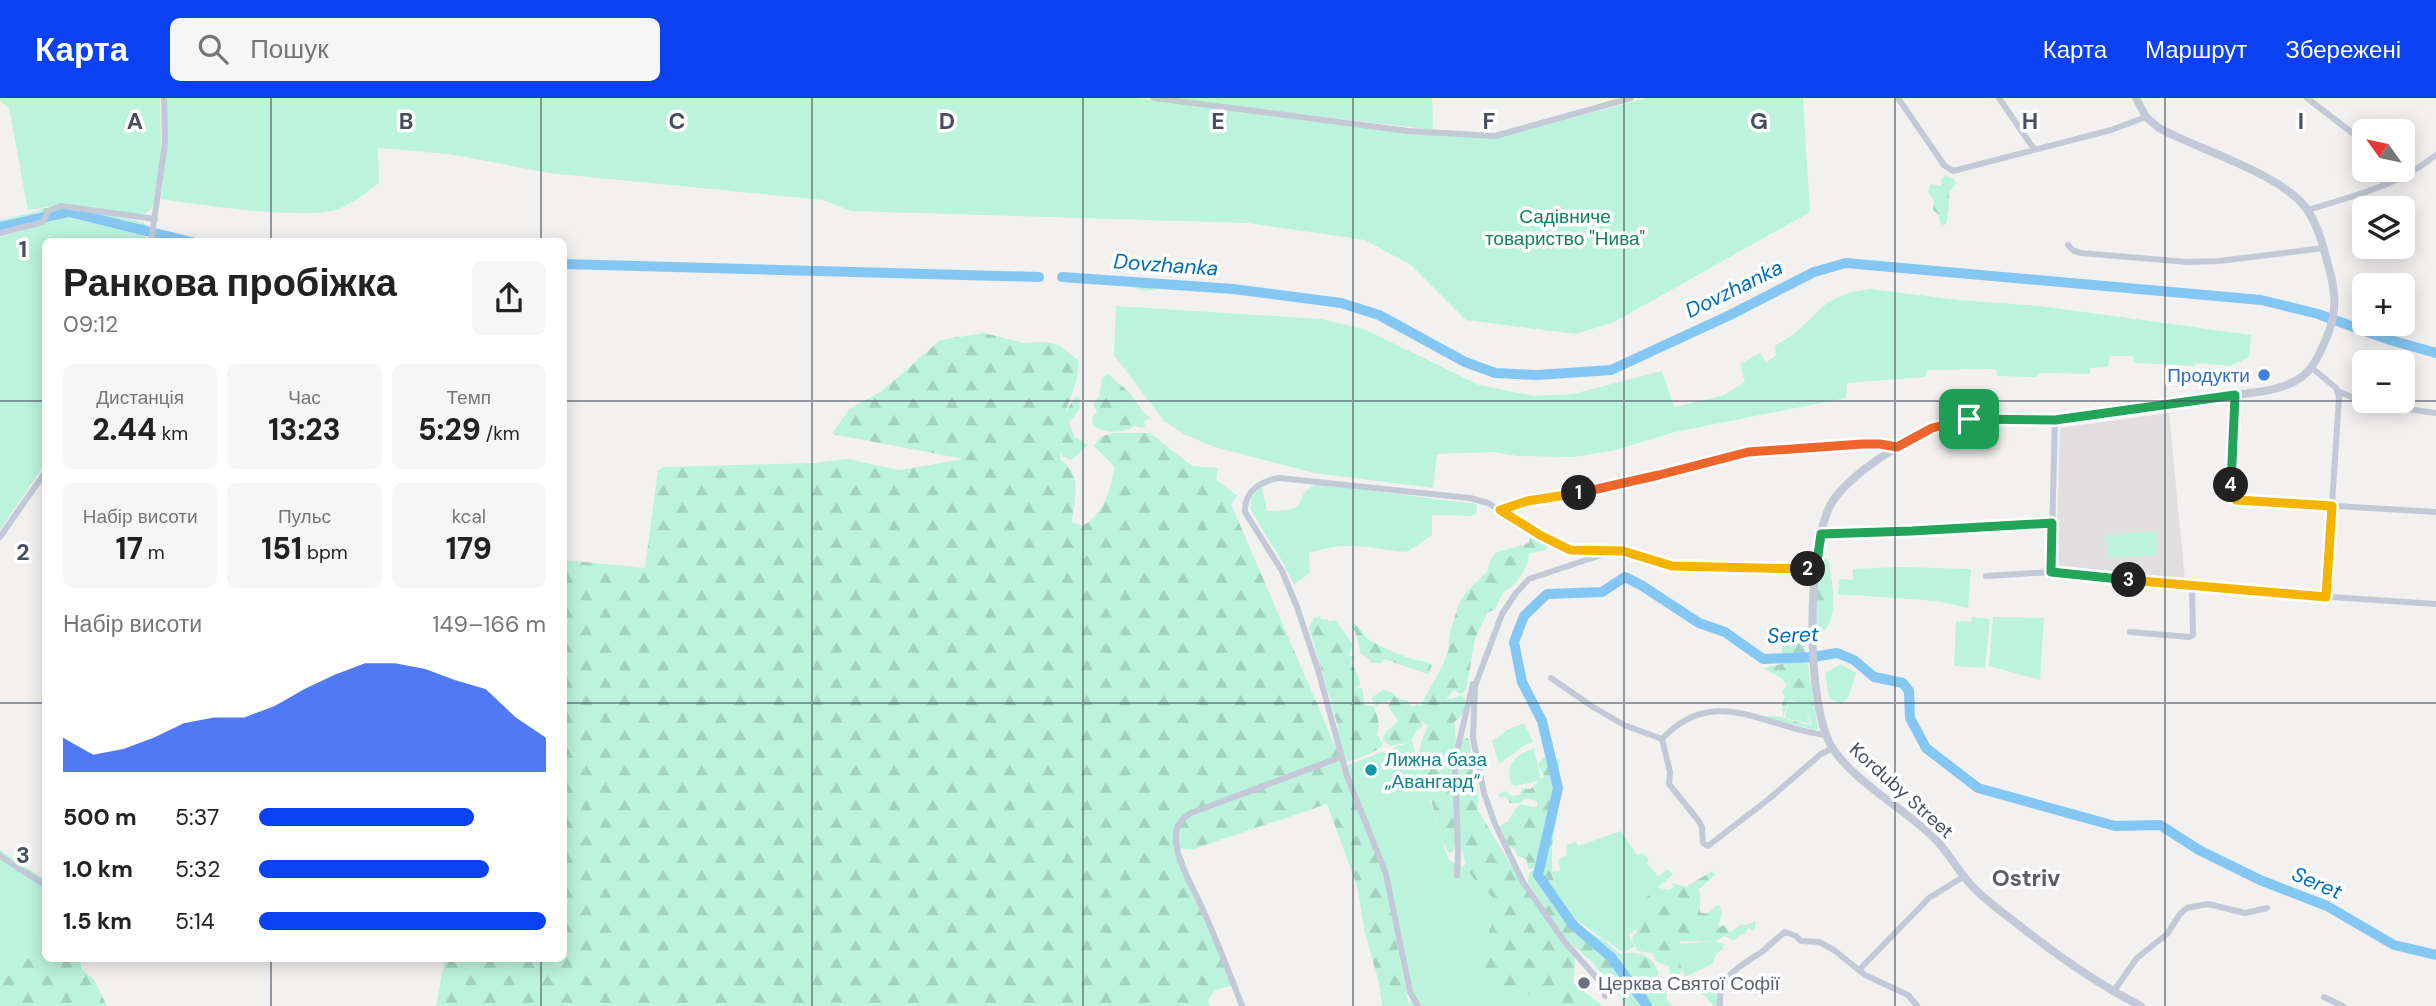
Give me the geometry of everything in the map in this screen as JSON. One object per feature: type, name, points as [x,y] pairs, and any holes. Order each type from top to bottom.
[{"type":"street","points":[[152,238],[165,142],[164,98]]},
{"type":"street","points":[[1154,98],[1409,131],[1490,136],[1506,135],[1631,98]]},
{"type":"street","points":[[1898,98],[1949,170],[1971,167],[2111,130],[2146,117]]},
{"type":"street","points":[[1999,98],[2034,149]]},
{"type":"street","points":[[2136,98],[2146,117],[2169,134],[2273,181],[2297,198],[2308,210],[2324,248],[2336,295],[2335,312],[2312,368],[2338,391],[2365,402],[2436,413]]},
{"type":"street","points":[[2307,98],[2352,133]]},
{"type":"street","points":[[2308,210],[2365,194],[2412,173],[2436,155]]},
{"type":"street","points":[[0,233],[43,222],[52,208],[61,206],[155,219]]},
{"type":"street","points":[[2068,245],[2074,251],[2115,257],[2188,262],[2324,248]]},
{"type":"street","name":"Korduby Street","points":[[2141,1006],[2113,992],[2043,945],[1984,897],[1963,877],[1935,838],[1858,774],[1833,748],[1826,735],[1820,712],[1812,636],[1816,569],[1825,519],[1837,495],[1849,482],[1897,447],[1932,428],[1951,422],[1969,419],[2055,420],[2235,395],[2286,387],[2298,382],[2312,368]]},
{"type":"street","points":[[2326,597],[2338,391]]},
{"type":"street","points":[[2235,395],[2231,487],[2233,498],[2241,501],[2436,512]]},
{"type":"street","points":[[2051,572],[2056,467],[2055,420]]},
{"type":"street","points":[[1500,510],[1527,501],[1594,490],[1748,452],[1862,444],[1897,447]]},
{"type":"street","points":[[0,537],[42,477]]},
{"type":"street","points":[[1418,1006],[1410,992],[1386,874],[1341,757],[1318,670],[1290,589],[1270,550],[1245,512],[1249,494],[1266,480],[1292,479],[1470,498],[1488,503],[1558,546],[1570,550],[1641,555],[1672,566],[1816,569]]},
{"type":"street","points":[[1821,534],[2052,523]]},
{"type":"street","points":[[1457,875],[1455,758],[1471,689],[1502,614],[1523,584],[1536,575],[1613,551]]},
{"type":"street","points":[[1986,576],[2051,572],[2192,587],[2436,604]]},
{"type":"street","points":[[2130,632],[2189,638],[2193,635],[2192,587]]},
{"type":"street","points":[[1477,677],[1474,693],[1474,748],[1484,793],[1495,824],[1523,882],[1564,941],[1603,985],[1605,996]]},
{"type":"street","points":[[1551,678],[1624,725],[1662,739]]},
{"type":"street","points":[[1662,739],[1683,720],[1708,711],[1743,714],[1826,735]]},
{"type":"street","points":[[1662,739],[1670,772],[1669,784],[1698,820],[1705,846],[1715,843],[1796,774],[1833,748]]},
{"type":"street","points":[[1242,1006],[1203,908],[1183,866],[1175,836],[1177,828],[1181,819],[1191,813],[1341,757]]},
{"type":"street","points":[[0,856],[42,883]]},
{"type":"street","points":[[1859,970],[1929,898],[1963,877]]},
{"type":"street","points":[[2113,992],[2137,958],[2167,934],[2180,914],[2188,908],[2208,904],[2245,913],[2267,908]]},
{"type":"street","points":[[1720,1006],[1720,992],[1731,970],[1764,950],[1785,932],[1801,941],[1819,942],[1842,955],[1874,981],[1908,995],[1917,1006]]},
{"type":"street","points":[[2324,997],[2343,1006]]},
{"type":"shaded area","points":[[2169,413],[2185,580],[2056,565],[2060,428]]},
{"type":"green space","points":[[0,98],[160,98],[161,157],[152,208],[143,215],[60,205],[28,210],[9,108]]},
{"type":"green space","name":"Садівниче товариство \"Нива\"","points":[[167,98],[1135,98],[1463,137],[1522,131],[1647,98],[1803,98],[1810,212],[1614,322],[1576,334],[1466,320],[1411,265],[1365,240],[1248,223],[851,211],[823,200],[549,173],[449,154],[378,148],[379,183],[348,205],[328,211],[282,213],[161,199],[167,134]]},
{"type":"green space","points":[[1167,98],[1432,98],[1433,130]]},
{"type":"green space","points":[[1945,175],[1955,180],[1956,185],[1949,191],[1947,221],[1942,225],[1939,215],[1933,210],[1934,201],[1928,192],[1931,184],[1942,186],[1941,179]]},
{"type":"green space","points":[[43,208],[72,208],[79,213],[115,216],[149,226],[146,233],[142,233],[66,214],[0,231],[0,220]]},
{"type":"green space","points":[[64,217],[146,235],[146,238],[42,238],[42,468],[0,530],[0,237]]},
{"type":"green space","points":[[1137,278],[1164,283],[1174,279],[1183,284],[1191,282],[1194,285],[1192,288],[1182,287],[1175,291],[1166,285],[1142,290],[1129,284]]},
{"type":"green space","points":[[1871,289],[1958,300],[2040,306],[2251,335],[2249,357],[2231,366],[2196,363],[2195,366],[2134,363],[2133,356],[2110,356],[2108,367],[2090,368],[2090,374],[2038,373],[2037,377],[1998,376],[1995,369],[1927,370],[1925,377],[1847,383],[1846,398],[1675,432],[1615,450],[1574,457],[1517,456],[1493,452],[1437,454],[1433,488],[1314,473],[1215,447],[1184,434],[1164,421],[1114,355],[1116,306],[1321,319],[1366,330],[1479,385],[1534,396],[1573,394],[1662,371],[1674,407],[1722,396],[1745,382],[1740,364],[1760,353],[1766,363],[1776,355],[1775,346],[1794,334],[1828,302],[1850,292]]},
{"type":"green space","points":[[984,333],[1024,343],[1045,342],[1059,345],[1079,361],[1077,379],[1065,413],[1075,397],[1079,397],[1080,408],[1069,423],[1075,437],[1088,445],[1072,460],[1062,456],[1061,451],[1060,459],[1075,480],[1072,522],[1082,526],[1090,521],[1101,509],[1108,493],[1115,467],[1094,446],[1100,437],[1113,433],[1150,433],[1192,466],[1218,468],[1216,479],[1237,496],[1231,504],[1338,753],[1338,727],[1309,627],[1314,618],[1320,616],[1329,622],[1335,620],[1352,644],[1349,656],[1355,656],[1351,663],[1360,685],[1356,688],[1362,688],[1365,706],[1374,706],[1379,723],[1377,734],[1383,745],[1364,756],[1342,762],[1382,867],[1409,1006],[1382,1006],[1357,886],[1327,804],[1190,850],[1179,848],[1234,985],[1215,990],[1208,1000],[1210,1006],[436,1006],[444,962],[567,962],[567,560],[645,568],[658,471],[663,467],[815,463],[847,459],[900,470],[964,459],[832,434],[849,409],[882,391],[940,340]]},
{"type":"green space","points":[[1108,374],[1130,393],[1142,411],[1151,418],[1144,421],[1145,426],[1114,432],[1093,426],[1092,418],[1097,412],[1093,403],[1099,397],[1102,378]]},
{"type":"green space","points":[[1317,484],[1477,504],[1476,514],[1432,515],[1432,535],[1407,552],[1347,546],[1309,553],[1310,572],[1294,585],[1250,509],[1252,496],[1262,487],[1267,511],[1288,510],[1299,506],[1307,490]]},
{"type":"green space","points":[[2156,531],[2158,555],[2108,558],[2106,535]]},
{"type":"green space","points":[[1536,533],[1549,546],[1544,551],[1529,553],[1522,575],[1514,585],[1504,591],[1495,609],[1487,613],[1475,639],[1466,690],[1461,694],[1454,690],[1446,699],[1461,695],[1465,699],[1465,713],[1454,722],[1455,763],[1461,742],[1468,738],[1478,789],[1477,809],[1535,904],[1575,956],[1574,984],[1603,1006],[1540,1006],[1535,995],[1525,996],[1519,1006],[1506,1006],[1482,966],[1481,934],[1491,927],[1487,896],[1473,879],[1466,876],[1456,882],[1465,863],[1456,819],[1456,842],[1452,853],[1448,852],[1441,837],[1431,800],[1423,788],[1425,780],[1419,767],[1419,753],[1428,726],[1422,721],[1423,726],[1415,733],[1411,742],[1390,746],[1383,740],[1387,731],[1398,721],[1388,706],[1391,700],[1380,703],[1377,708],[1371,698],[1383,690],[1408,701],[1411,707],[1418,704],[1420,706],[1443,665],[1460,601],[1487,572],[1495,553],[1529,543],[1531,534]]},
{"type":"green space","points":[[1821,556],[1828,559],[1833,611],[1826,629],[1819,634],[1814,629],[1812,583]]},
{"type":"green space","points":[[1853,569],[1971,569],[1968,608],[1937,601],[1838,594],[1839,579],[1853,580]]},
{"type":"green space","points":[[1972,617],[1990,619],[1985,668],[1954,666],[1956,621],[1971,622]]},
{"type":"green space","points":[[1993,617],[2044,618],[2040,680],[1989,666]]},
{"type":"green space","points":[[1354,623],[1375,643],[1397,654],[1432,665],[1428,674],[1384,659],[1381,663],[1371,663],[1361,654],[1355,631],[1351,627]]},
{"type":"green space","points":[[1784,640],[1805,640],[1805,655],[1781,655]]},
{"type":"green space","points":[[1807,660],[1818,730],[1768,720],[1767,716],[1783,717],[1782,705],[1785,696],[1781,693],[1787,685],[1763,668]],"holes":[[[1789,700],[1804,708],[1812,724],[1783,718]]]},
{"type":"green space","points":[[1841,664],[1856,673],[1849,696],[1841,704],[1829,698],[1825,673]]},
{"type":"green space","points":[[1789,701],[1804,706],[1811,724],[1785,718]]},
{"type":"green space","points":[[1524,723],[1533,742],[1499,764],[1492,741],[1507,730]]},
{"type":"green space","points":[[1412,741],[1448,859],[1467,871],[1495,900],[1483,964],[1508,1003],[1537,991],[1547,1006],[1409,1006],[1411,1000],[1375,841],[1342,767]]},
{"type":"green space","points":[[1534,748],[1541,780],[1515,786],[1511,784],[1510,771],[1514,761]]},
{"type":"green space","points":[[1546,755],[1554,768],[1556,784],[1535,868],[1528,869],[1527,860],[1517,856],[1515,849],[1509,847],[1500,826],[1508,821],[1519,804],[1533,807],[1537,806],[1537,801],[1525,798],[1521,803],[1510,803],[1506,797],[1499,797],[1499,794],[1505,791],[1512,796],[1520,795],[1522,788],[1530,789],[1544,777],[1538,764]]},
{"type":"green space","points":[[1558,758],[1561,795],[1552,845],[1552,874],[1555,885],[1581,927],[1620,954],[1638,953],[1652,961],[1659,973],[1656,979],[1666,990],[1667,1000],[1673,1006],[1648,1006],[1612,956],[1605,950],[1598,950],[1571,923],[1549,891],[1570,929],[1623,973],[1627,984],[1647,1006],[1627,1006],[1592,962],[1562,936],[1528,882],[1530,872],[1534,870],[1537,881],[1546,886],[1543,878],[1544,854],[1556,790],[1555,765]]},
{"type":"green space","points":[[1621,831],[1637,855],[1642,853],[1649,859],[1647,863],[1658,876],[1668,869],[1673,874],[1644,900],[1653,915],[1628,935],[1635,946],[1623,953],[1588,929],[1571,913],[1563,902],[1552,872],[1560,870],[1558,860],[1567,855],[1566,845],[1576,842],[1578,846]]},
{"type":"green space","points":[[0,850],[42,877],[42,947],[0,983]]},
{"type":"green space","points":[[1712,871],[1716,874],[1698,890],[1700,912],[1708,913],[1716,905],[1720,906],[1722,913],[1718,928],[1724,925],[1730,932],[1742,924],[1755,921],[1755,931],[1748,928],[1745,934],[1739,935],[1734,941],[1725,936],[1715,941],[1681,941],[1676,947],[1683,967],[1678,978],[1670,978],[1669,966],[1657,962],[1652,953],[1638,951],[1632,939],[1640,924],[1645,896],[1655,887],[1669,890],[1673,887],[1672,883],[1686,887]]},
{"type":"green space","points":[[1713,941],[1725,944],[1712,964],[1685,977],[1675,950],[1678,944]]},
{"type":"green space","points":[[42,947],[42,962],[81,962],[81,969],[94,980],[107,1006],[0,1006],[0,983]]},
{"type":"green space","points":[[1698,984],[1715,985],[1718,990],[1717,1006],[1713,1006],[1694,988]]},
{"type":"waterway","name":"Dovzhanka","points":[[0,227],[68,212],[175,238]]},
{"type":"waterway","name":"Dovzhanka","points":[[1062,277],[1233,289],[1341,303],[1379,315],[1465,362],[1495,373],[1537,375],[1611,370],[1730,315],[1814,272],[1846,263],[2261,300],[2318,314],[2436,353]]},
{"type":"waterway","name":"Dovzhanka","points":[[567,264],[1039,277]]},
{"type":"waterway","name":"Seret","points":[[1647,1006],[1611,957],[1573,925],[1538,875],[1558,788],[1542,721],[1522,682],[1514,642],[1524,616],[1547,594],[1602,592],[1625,577],[1699,623],[1725,632],[1763,659],[1837,653],[1854,660],[1874,677],[1903,683],[1909,691],[1910,718],[1926,748],[1978,788],[2115,826],[2160,825],[2199,850],[2260,880],[2327,906],[2394,945],[2436,955]]},
{"type":"place","name":"Продукти","points":[[2264,375]]},
{"type":"place","name":"Лижна база „Авангард“","points":[[1371,770]]},
{"type":"place","name":"Церква Святої Софії","points":[[1584,983]]},
{"type":"district","name":"Ostriv","points":[[2026,878]]},
{"type":"route","points":[[2235,395],[2231,494],[2233,498],[2241,501],[2332,506],[2326,597],[2192,587],[2051,572],[2052,523],[1821,534],[1816,569],[1782,569],[1672,566],[1623,551],[1570,550],[1558,546],[1500,510],[1527,501],[1594,490],[1748,452],[1862,444],[1897,447],[1932,428],[1969,419],[2055,420],[2235,395]]}]
